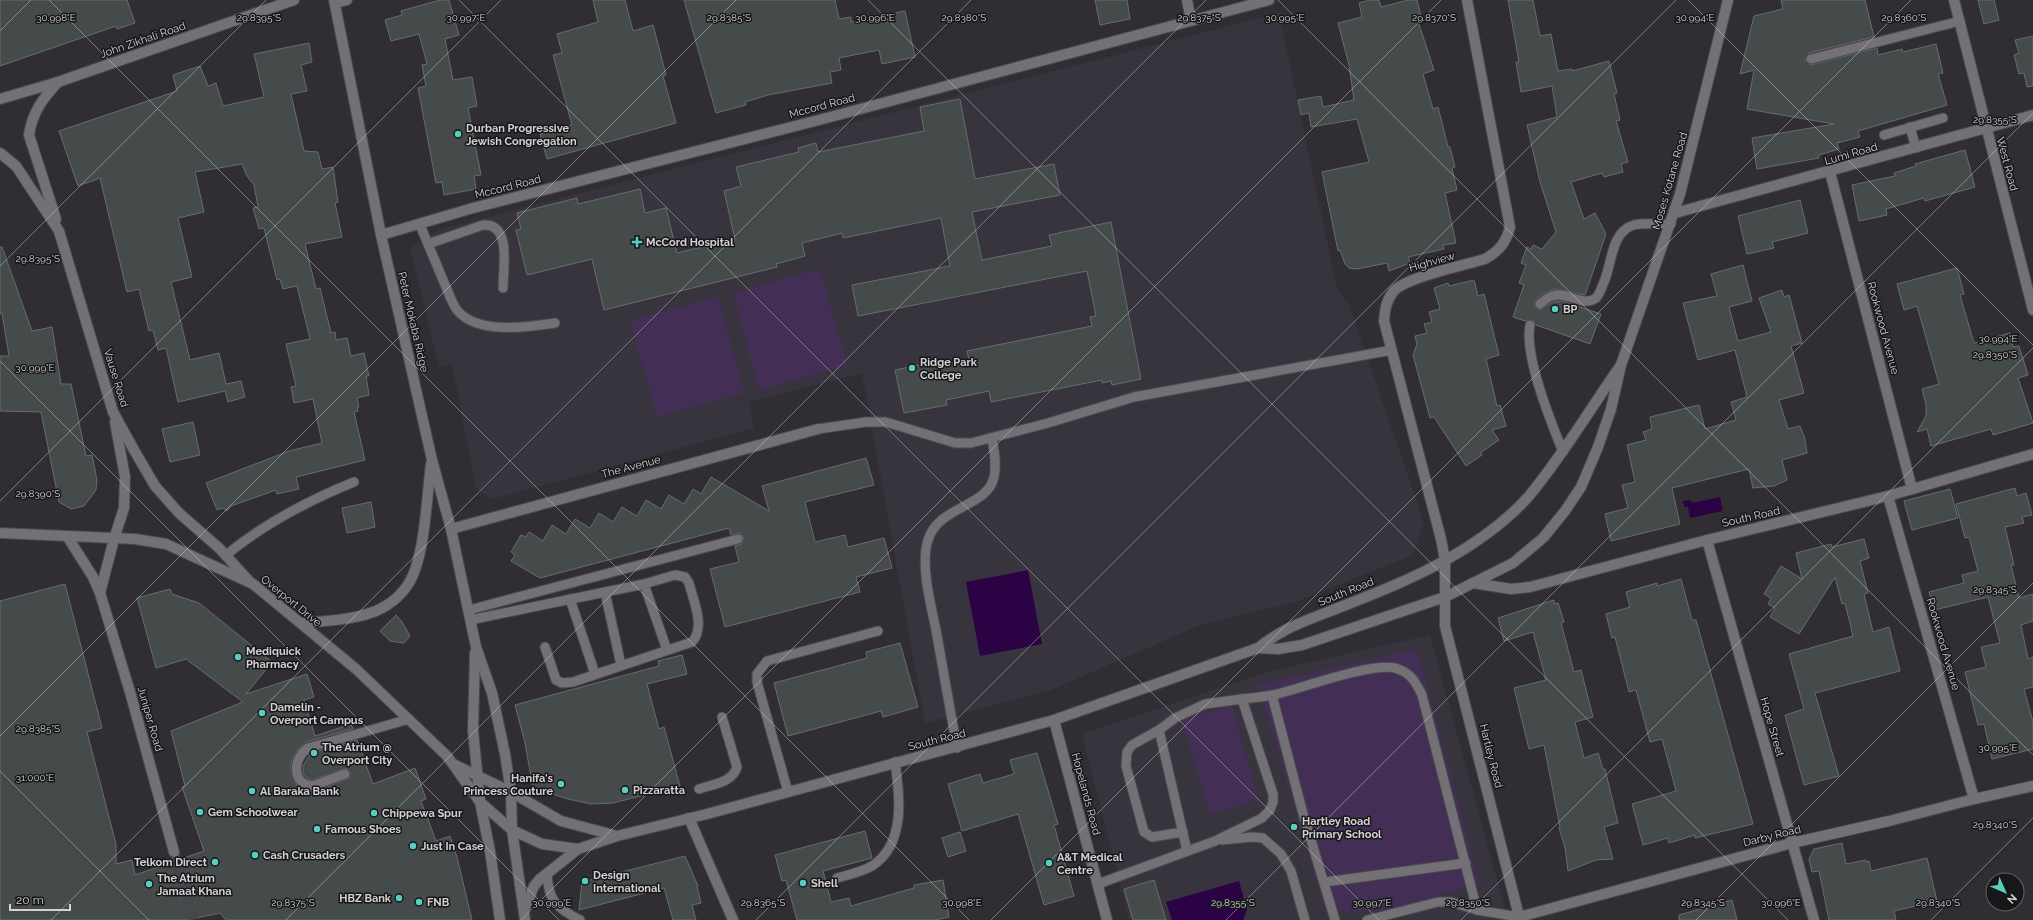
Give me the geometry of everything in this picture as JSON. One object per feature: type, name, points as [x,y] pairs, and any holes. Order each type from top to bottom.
[{"type":"street","name":"John Zikhali Road","points":[[0,99],[58,82],[294,0]]},
{"type":"street","points":[[334,2],[347,0]]},
{"type":"street","points":[[1187,0],[1191,20]]},
{"type":"street","name":"Mccord Road","points":[[381,235],[420,225],[473,208],[819,120],[1269,0]]},
{"type":"street","name":"Highview","points":[[1445,560],[1442,539],[1384,321],[1385,305],[1393,291],[1407,281],[1485,260],[1496,253],[1506,240],[1510,227],[1467,0]]},
{"type":"street","name":"Moses Kotane Road","points":[[1445,597],[1513,563],[1543,538],[1565,511],[1581,487],[1598,447],[1611,409],[1621,365],[1675,213],[1692,152],[1728,0]]},
{"type":"street","name":"West Road","points":[[1954,0],[2033,310]]},
{"type":"street","name":"Peter Mokaba Ridge","points":[[334,2],[381,235],[432,460],[451,529],[476,647],[492,693],[511,792],[512,830],[524,915]]},
{"type":"street","points":[[58,82],[42,100],[31,121],[29,136],[60,231]]},
{"type":"street","name":"Lumi Road","points":[[1675,213],[1830,172],[2033,115]]},
{"type":"street","name":"Vause Road","points":[[0,153],[16,166],[60,231],[113,412],[155,486],[179,513],[226,555],[253,584]]},
{"type":"street","name":"Rookwood Avenue","points":[[1830,172],[1912,489]]},
{"type":"street","name":"Moses Kotane Road","points":[[1445,560],[1475,542],[1499,524],[1528,496],[1563,452],[1621,365]]},
{"type":"street","points":[[100,594],[114,539],[124,508],[125,477],[113,412]]},
{"type":"street","name":"The Avenue","points":[[451,529],[818,429]]},
{"type":"street","name":"South Road","points":[[1473,584],[1511,589],[1530,587],[1708,540],[1888,496],[2033,454]]},
{"type":"street","points":[[301,623],[337,620],[381,609],[394,600],[404,590],[413,576],[418,559],[432,460]]},
{"type":"street","name":"Rookwood Avenue","points":[[1888,496],[1974,799]]},
{"type":"street","name":"Overport Drive","points":[[0,533],[135,539],[166,544],[253,584],[356,669],[454,764],[480,802]]},
{"type":"street","name":"Juniper Road","points":[[67,536],[93,577],[100,594],[130,692],[174,852]]},
{"type":"street","name":"Hope Street","points":[[1708,540],[1814,920]]},
{"type":"street","name":"South Road","points":[[480,802],[512,830],[542,844],[578,849],[617,836],[788,792],[895,762],[957,748],[1054,720],[1258,648],[1277,633],[1296,624],[1374,593],[1445,560]]},
{"type":"street","name":"Hartley Road","points":[[1445,560],[1446,626],[1519,918]]},
{"type":"street","name":"South Road","points":[[1258,648],[1278,649],[1302,645],[1445,597]]},
{"type":"street","name":"Peter Mokaba Ridge","points":[[476,647],[473,730],[480,802],[490,851],[500,920]]},
{"type":"street","name":"Hopelands Road","points":[[1054,720],[1107,920]]},
{"type":"street","name":"Overport Drive","points":[[454,764],[511,792]]},
{"type":"street","name":"Darby Road","points":[[1519,918],[1792,843],[1889,822],[1974,799],[2033,786]]},
{"type":"street","name":"South Road","points":[[511,792],[561,821],[617,836]]},
{"type":"street","points":[[689,818],[733,920]]},
{"type":"street","points":[[524,915],[534,886],[547,873],[578,849]]},
{"type":"lane","points":[[1811,58],[1960,20]]},
{"type":"lane","points":[[1884,135],[1944,118]]},
{"type":"lane","points":[[1910,128],[1916,148]]},
{"type":"lane","points":[[1540,304],[1553,295],[1563,295],[1580,300],[1591,301],[1597,297],[1607,275],[1617,238],[1623,231],[1634,225],[1671,224]]},
{"type":"lane","points":[[420,225],[457,311],[470,321],[484,325],[505,327],[527,327],[555,323]]},
{"type":"lane","points":[[428,244],[483,225],[492,225],[498,228],[503,240],[503,288]]},
{"type":"lane","points":[[1530,325],[1529,331],[1532,355],[1539,384],[1548,416],[1563,452]]},
{"type":"lane","points":[[818,429],[866,422],[886,422],[955,443],[971,443],[1134,397],[1392,350]]},
{"type":"lane","points":[[957,748],[930,599],[926,554],[927,541],[932,529],[941,519],[971,502],[990,487],[994,478],[995,466],[992,438]]},
{"type":"lane","points":[[226,555],[247,538],[280,517],[318,496],[354,482]]},
{"type":"lane","points":[[470,615],[738,539]]},
{"type":"lane","points":[[470,615],[570,599],[644,584],[675,575],[684,578],[689,583],[699,625],[697,636],[692,642],[573,682],[562,683],[556,680],[550,666],[545,647]]},
{"type":"lane","points":[[644,584],[667,650]]},
{"type":"lane","points":[[605,592],[621,665]]},
{"type":"lane","points":[[570,599],[595,674]]},
{"type":"lane","points":[[788,792],[756,682],[757,674],[767,661],[878,631]]},
{"type":"lane","points":[[1183,832],[1152,837],[1144,832],[1126,766],[1127,752],[1132,745],[1159,730],[1175,718],[1205,704],[1272,695],[1378,666],[1397,668],[1410,675],[1416,681],[1422,695],[1477,910]]},
{"type":"lane","points":[[1272,695],[1302,810],[1325,882],[1335,920]]},
{"type":"lane","points":[[1098,884],[1215,841],[1262,818],[1270,810],[1273,802],[1273,794],[1242,699]]},
{"type":"lane","points":[[699,789],[725,781],[736,772],[737,767],[722,717]]},
{"type":"lane","points":[[345,774],[312,786],[307,786],[300,781],[296,767],[297,760],[301,753],[308,748],[409,720]]},
{"type":"lane","points":[[1159,730],[1187,851]]},
{"type":"lane","points":[[837,878],[859,872],[872,865],[882,857],[890,844],[899,815],[900,800],[895,762]]},
{"type":"lane","points":[[1215,841],[1252,837],[1263,838],[1280,854],[1291,871],[1304,920],[1309,920]]},
{"type":"lane","points":[[1325,882],[1466,863]]},
{"type":"lane","points":[[547,873],[548,889],[551,898],[568,914],[580,920]]},
{"type":"lane","points":[[1367,920],[1438,902],[1451,902],[1477,910],[1519,918]]},
{"type":"shaded area","name":"Ridge Park College","points":[[1279,13],[1337,289],[1349,305],[1424,522],[1413,555],[1295,602],[1200,625],[1051,690],[925,723],[862,373],[749,402],[754,428],[492,499],[476,489],[452,364],[439,367],[410,248],[441,229]]},
{"type":"shaded area","points":[[820,269],[847,365],[759,390],[733,293]]},
{"type":"shaded area","points":[[718,296],[744,393],[657,417],[630,321]]},
{"type":"shaded area","points":[[1720,497],[1723,511],[1690,518],[1688,507],[1684,507],[1683,501],[1690,500],[1693,503]]},
{"type":"shaded area","points":[[1028,570],[1042,644],[980,656],[966,582]]},
{"type":"shaded area","name":"Hartley Road Primary School","points":[[1430,635],[1508,920],[1129,920],[1082,734],[1267,672]]},
{"type":"shaded area","points":[[1417,649],[1480,884],[1390,910],[1352,912],[1326,911],[1258,685]]},
{"type":"shaded area","points":[[1232,705],[1258,800],[1210,815],[1182,720]]},
{"type":"shaded area","points":[[1239,881],[1247,910],[1243,920],[1172,920],[1166,902]]},
{"type":"building","points":[[0,0],[127,0],[135,23],[117,29],[116,26],[0,66]]},
{"type":"building","points":[[440,0],[449,0],[459,35],[445,39],[453,80],[472,77],[477,106],[468,108],[481,175],[474,176],[476,189],[444,195],[442,182],[436,183],[418,88],[426,86],[422,65],[427,64],[419,34],[391,41],[385,20],[402,15],[401,11]]},
{"type":"building","points":[[593,0],[625,0],[633,31],[653,25],[666,75],[663,76],[676,123],[547,159],[540,134],[572,125],[553,55],[562,53],[557,34],[598,22]]},
{"type":"building","points":[[684,0],[835,0],[839,19],[851,17],[851,22],[905,11],[915,57],[882,64],[879,50],[839,58],[841,70],[830,72],[832,83],[768,95],[745,102],[746,105],[716,113]]},
{"type":"building","points":[[1095,0],[1127,0],[1130,19],[1100,25]]},
{"type":"building","points":[[1370,0],[1379,0],[1381,7],[1408,0],[1417,0],[1422,20],[1418,21],[1434,70],[1423,74],[1433,109],[1438,107],[1448,147],[1450,147],[1455,167],[1452,168],[1457,190],[1445,193],[1456,243],[1443,245],[1444,249],[1408,257],[1410,263],[1389,271],[1387,263],[1357,269],[1349,268],[1345,264],[1340,250],[1338,251],[1322,172],[1369,162],[1357,119],[1311,127],[1309,113],[1301,115],[1298,100],[1321,96],[1323,107],[1354,100],[1349,65],[1338,23],[1362,17],[1359,3]]},
{"type":"building","points":[[1508,0],[1533,0],[1540,36],[1551,34],[1558,71],[1572,69],[1572,71],[1609,61],[1617,93],[1614,94],[1620,120],[1616,121],[1628,162],[1621,164],[1623,172],[1604,177],[1602,173],[1571,182],[1584,219],[1595,213],[1606,234],[1585,295],[1556,289],[1544,293],[1536,300],[1534,304],[1536,308],[1540,310],[1553,302],[1562,301],[1601,314],[1590,344],[1536,325],[1533,320],[1525,321],[1513,317],[1524,285],[1519,283],[1526,265],[1521,263],[1527,247],[1531,249],[1533,245],[1542,249],[1556,232],[1540,182],[1527,125],[1557,117],[1552,86],[1521,92],[1516,62],[1519,62]]},
{"type":"building","points":[[1781,0],[1865,0],[1874,37],[1809,53],[1805,60],[1810,65],[1877,48],[1878,55],[1902,49],[1903,52],[1936,44],[1943,73],[1938,74],[1947,105],[1858,131],[1860,137],[1837,143],[1839,149],[1819,155],[1819,158],[1757,169],[1752,138],[1834,124],[1747,109],[1754,70],[1740,74],[1754,16],[1783,9]]},
{"type":"building","points":[[1978,0],[1994,0],[1999,20],[1984,24]]},
{"type":"building","points":[[2033,36],[2033,86],[2027,87],[2024,73],[2019,74],[2014,55],[2019,53],[2015,40]]},
{"type":"building","points":[[309,43],[312,62],[301,65],[307,91],[291,94],[304,151],[318,152],[322,169],[333,167],[338,202],[335,203],[342,237],[305,244],[316,289],[320,288],[331,333],[335,332],[336,340],[347,338],[351,356],[364,353],[369,376],[366,376],[369,395],[357,398],[359,407],[357,407],[358,411],[354,412],[365,460],[296,477],[299,489],[277,494],[276,490],[231,506],[227,511],[223,508],[217,510],[206,483],[289,451],[322,443],[313,399],[294,403],[291,387],[296,386],[286,344],[310,339],[297,286],[283,289],[280,279],[277,280],[264,228],[259,229],[253,208],[258,207],[254,185],[247,176],[242,164],[195,172],[204,212],[178,218],[192,277],[171,282],[190,360],[219,353],[226,384],[241,381],[245,397],[228,402],[225,391],[178,402],[166,348],[158,350],[153,330],[149,331],[139,289],[127,292],[100,178],[78,186],[59,131],[177,91],[173,75],[200,66],[208,86],[216,83],[223,106],[264,97],[254,54]]},
{"type":"building","points":[[960,99],[975,179],[1054,164],[1060,195],[972,212],[982,260],[1052,246],[1049,235],[1111,222],[1141,379],[1112,385],[1111,381],[1102,383],[1102,380],[991,402],[989,391],[946,400],[947,405],[904,413],[895,370],[938,361],[939,366],[969,360],[967,351],[1092,326],[1090,317],[1096,316],[1087,271],[858,316],[852,285],[950,266],[941,218],[843,238],[842,233],[802,243],[805,256],[776,264],[777,267],[604,310],[592,259],[527,275],[516,230],[521,229],[517,213],[577,198],[578,204],[640,189],[645,213],[666,208],[677,253],[735,239],[724,191],[741,186],[736,167],[799,152],[798,148],[816,143],[818,152],[924,131],[920,107]]},
{"type":"building","points":[[1965,150],[1975,187],[1925,201],[1924,198],[1886,209],[1887,215],[1859,221],[1852,185],[1895,176],[1894,173],[1916,166],[1915,164]]},
{"type":"building","points":[[1800,200],[1808,233],[1772,242],[1774,248],[1747,254],[1738,216]]},
{"type":"building","points":[[0,247],[2,247],[32,331],[52,327],[61,384],[71,384],[86,456],[92,455],[97,480],[96,490],[84,506],[71,509],[59,502],[41,412],[0,411],[0,356],[9,356],[2,313],[0,314]]},
{"type":"building","points":[[1743,265],[1752,301],[1729,307],[1738,341],[1771,332],[1759,298],[1782,290],[1784,297],[1789,295],[1802,343],[1791,346],[1804,393],[1779,400],[1788,429],[1800,426],[1805,439],[1807,453],[1782,460],[1787,480],[1774,486],[1753,488],[1749,469],[1672,488],[1680,524],[1611,541],[1605,514],[1628,508],[1622,485],[1635,482],[1627,445],[1646,440],[1643,432],[1652,429],[1650,417],[1699,405],[1705,429],[1736,420],[1731,402],[1747,397],[1735,350],[1698,360],[1683,303],[1717,296],[1711,274]]},
{"type":"building","points":[[1957,268],[1964,294],[1960,295],[1974,343],[2010,333],[2013,347],[2019,346],[2028,375],[2018,378],[2033,423],[1993,435],[1991,429],[1931,446],[1927,429],[1917,432],[1926,416],[1926,405],[1922,389],[1939,384],[1917,306],[1904,310],[1897,284]]},
{"type":"building","points":[[1474,280],[1478,296],[1484,294],[1499,355],[1486,359],[1497,406],[1500,405],[1506,426],[1492,430],[1499,440],[1480,453],[1482,455],[1466,466],[1434,417],[1430,418],[1413,355],[1417,344],[1415,336],[1427,333],[1424,324],[1432,322],[1429,312],[1440,309],[1434,288],[1448,283],[1449,286]]},
{"type":"building","points":[[193,422],[200,455],[170,462],[162,429]]},
{"type":"building","points":[[866,458],[874,485],[805,502],[815,542],[845,535],[848,547],[884,538],[892,568],[856,577],[860,592],[725,627],[710,569],[739,562],[735,546],[742,544],[744,537],[739,533],[731,535],[729,528],[540,578],[511,561],[515,555],[511,552],[521,535],[526,537],[529,532],[543,541],[552,525],[566,534],[575,519],[590,528],[599,513],[613,522],[622,507],[637,516],[646,500],[661,509],[669,495],[684,504],[693,489],[701,494],[711,477],[769,511],[762,486]]},
{"type":"building","points":[[2015,488],[2017,496],[2026,493],[2032,515],[2022,517],[2024,523],[2005,527],[2014,565],[2011,565],[2019,598],[2033,594],[2033,621],[2021,625],[2028,659],[2033,657],[2033,687],[2024,689],[2033,722],[2033,749],[1992,759],[1984,724],[1978,725],[1965,672],[1986,667],[1981,647],[2000,643],[1988,597],[1934,610],[1929,592],[1964,583],[1962,575],[1978,571],[1969,537],[1965,538],[1956,504]]},
{"type":"building","points":[[1950,489],[1958,518],[1912,530],[1904,501]]},
{"type":"building","points":[[371,502],[375,527],[347,533],[342,508]]},
{"type":"building","points":[[1864,539],[1869,558],[1860,561],[1868,593],[1864,594],[1873,632],[1889,627],[1900,671],[1815,693],[1839,776],[1804,785],[1785,715],[1804,709],[1789,654],[1853,636],[1845,603],[1842,604],[1835,577],[1799,634],[1770,617],[1775,608],[1768,604],[1771,598],[1764,594],[1781,566],[1802,579],[1796,553],[1831,544],[1832,547]]},
{"type":"building","points":[[1681,579],[1692,620],[1696,620],[1753,824],[1695,838],[1695,835],[1669,843],[1668,838],[1643,845],[1632,804],[1676,791],[1662,739],[1650,742],[1636,690],[1629,692],[1615,637],[1612,638],[1606,614],[1630,607],[1626,592],[1657,583],[1657,586]]},
{"type":"building","name":"The Atrium @ Overport City","points":[[65,584],[102,728],[87,732],[116,844],[116,864],[132,860],[135,875],[204,851],[182,787],[185,786],[171,731],[243,702],[186,659],[156,668],[137,598],[170,589],[172,594],[199,603],[272,662],[246,694],[307,674],[314,697],[304,700],[315,736],[351,724],[353,729],[306,742],[298,749],[291,762],[291,771],[296,784],[302,789],[314,792],[349,778],[350,772],[346,768],[312,780],[308,779],[303,774],[303,766],[311,753],[357,740],[373,784],[415,768],[426,799],[421,801],[436,841],[450,836],[457,857],[472,920],[226,920],[220,913],[187,920],[0,920],[0,601]]},
{"type":"building","points":[[1554,600],[1554,604],[1558,603],[1564,622],[1561,623],[1574,672],[1581,670],[1593,717],[1575,722],[1584,758],[1598,753],[1603,769],[1605,769],[1618,823],[1604,827],[1613,859],[1596,860],[1568,871],[1565,847],[1559,828],[1544,745],[1529,749],[1514,688],[1546,680],[1533,632],[1504,641],[1498,618]]},
{"type":"building","points":[[396,615],[410,636],[404,643],[390,641],[380,631]]},
{"type":"building","points":[[900,643],[918,707],[883,717],[881,711],[788,736],[774,683],[867,658],[866,652]]},
{"type":"building","points":[[682,655],[687,674],[647,684],[659,729],[664,727],[680,786],[613,803],[591,804],[568,799],[533,788],[525,743],[515,705],[659,666],[658,661]]},
{"type":"building","points":[[1037,753],[1058,824],[1054,825],[1074,896],[1044,905],[1018,814],[962,831],[948,784],[980,774],[983,783],[1014,774],[1010,760]]},
{"type":"building","points":[[865,831],[872,858],[823,871],[831,902],[849,898],[851,906],[914,888],[914,885],[943,880],[949,917],[935,920],[797,920],[786,880],[782,881],[775,855]]},
{"type":"building","points":[[960,832],[966,851],[948,857],[942,838]]},
{"type":"building","points":[[1842,843],[1846,864],[1866,860],[1866,862],[1869,861],[1871,871],[1927,858],[1937,901],[1894,911],[1896,920],[1829,920],[1819,871],[1812,872],[1809,859],[1814,849]]},
{"type":"building","points":[[685,856],[698,886],[701,903],[692,905],[696,920],[673,920],[664,888],[579,910],[582,882]]},
{"type":"building","points":[[1154,880],[1166,920],[1133,920],[1124,889]]},
{"type":"building","points":[[1732,900],[1737,920],[1679,920],[1679,915]]},
{"type":"tunnel","points":[[174,852],[194,920]]},
{"type":"place","name":"Durban Progressive Jewish Congregation","points":[[458,134]]},
{"type":"place","name":"McCord Hospital","points":[[637,242]]},
{"type":"place","name":"BP","points":[[1555,309]]},
{"type":"place","name":"Ridge Park College","points":[[912,368]]},
{"type":"place","name":"Mediquick Pharmacy","points":[[238,657]]},
{"type":"place","name":"Damelin - Overport Campus","points":[[262,713]]},
{"type":"place","name":"The Atrium @ Overport City","points":[[314,753]]},
{"type":"place","name":"Hanifa's Princess Couture","points":[[561,784]]},
{"type":"place","name":"Pizzaratta","points":[[625,790]]},
{"type":"place","name":"Al Baraka Bank","points":[[252,791]]},
{"type":"place","name":"Gem Schoolwear","points":[[200,812]]},
{"type":"place","name":"Chippewa Spur","points":[[374,813]]},
{"type":"place","name":"Hartley Road Primary School","points":[[1294,827]]},
{"type":"place","name":"Famous Shoes","points":[[317,829]]},
{"type":"place","name":"Just In Case","points":[[413,846]]},
{"type":"place","name":"Cash Crusaders","points":[[255,855]]},
{"type":"place","name":"Telkom Direct","points":[[215,862]]},
{"type":"place","name":"A&T Medical Centre","points":[[1049,863]]},
{"type":"place","name":"Design International","points":[[585,881]]},
{"type":"place","name":"Shell","points":[[803,883]]},
{"type":"place","name":"The Atrium Jamaat Khana","points":[[149,884]]},
{"type":"place","name":"HBZ Bank","points":[[399,898]]},
{"type":"place","name":"FNB","points":[[419,902]]}]
